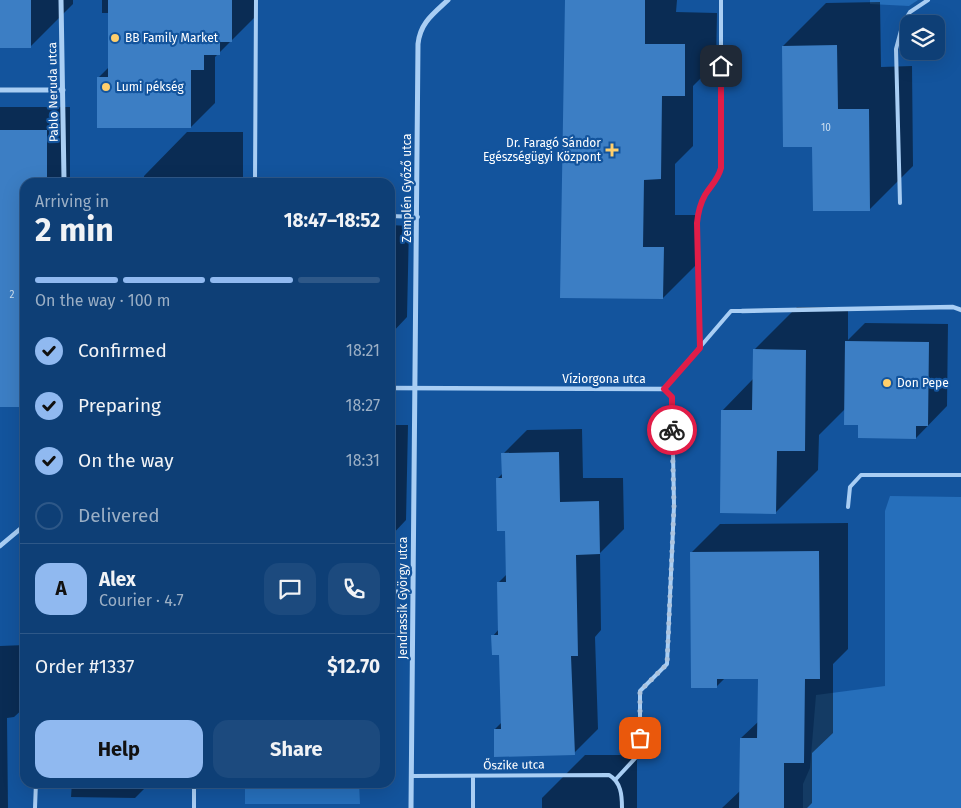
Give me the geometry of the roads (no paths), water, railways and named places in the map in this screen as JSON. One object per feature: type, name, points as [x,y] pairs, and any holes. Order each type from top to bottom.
[{"type":"street","name":"Pablo Neruda utca","points":[[61,0],[66,178]]},
{"type":"street","name":"Zemplén Győző utca","points":[[415,388],[419,33],[424,23],[448,0]]},
{"type":"street","points":[[0,90],[63,90]]},
{"type":"street","name":"Víziorgona utca","points":[[742,311],[953,307],[961,310]]},
{"type":"street","name":"Víziorgona utca","points":[[395,388],[664,389]]},
{"type":"street","name":"Jendrassik György utca","points":[[412,808],[415,388]]},
{"type":"street","points":[[0,546],[20,529]]},
{"type":"street","points":[[395,592],[413,592]]},
{"type":"lane","points":[[255,178],[256,0]]},
{"type":"lane","points":[[700,348],[697,223],[704,196],[718,179],[721,168],[722,0]]},
{"type":"lane","points":[[900,203],[896,49],[903,23],[910,12],[928,0]]},
{"type":"lane","points":[[395,216],[418,217]]},
{"type":"lane","name":"Víziorgona utca","points":[[664,389],[731,311],[742,311]]},
{"type":"lane","points":[[622,808],[620,788],[616,779],[640,753],[640,691],[667,664],[674,506],[672,397],[664,389]]},
{"type":"lane","points":[[848,507],[850,488],[861,475],[961,475]]},
{"type":"lane","name":"Őszike utca","points":[[412,776],[592,774],[609,775],[616,779]]},
{"type":"lane","points":[[473,776],[473,808]]},
{"type":"lane","points":[[35,808],[36,788]]},
{"type":"lane","points":[[194,788],[194,808]]},
{"type":"place","name":"BB Family Market","points":[[115,38]]},
{"type":"place","name":"Lumi pékség","points":[[106,87]]},
{"type":"place","name":"Dr. Faragó Sándor Egészségügyi Központ","points":[[612,150]]},
{"type":"place","name":"Don Pepe","points":[[887,383]]}]
